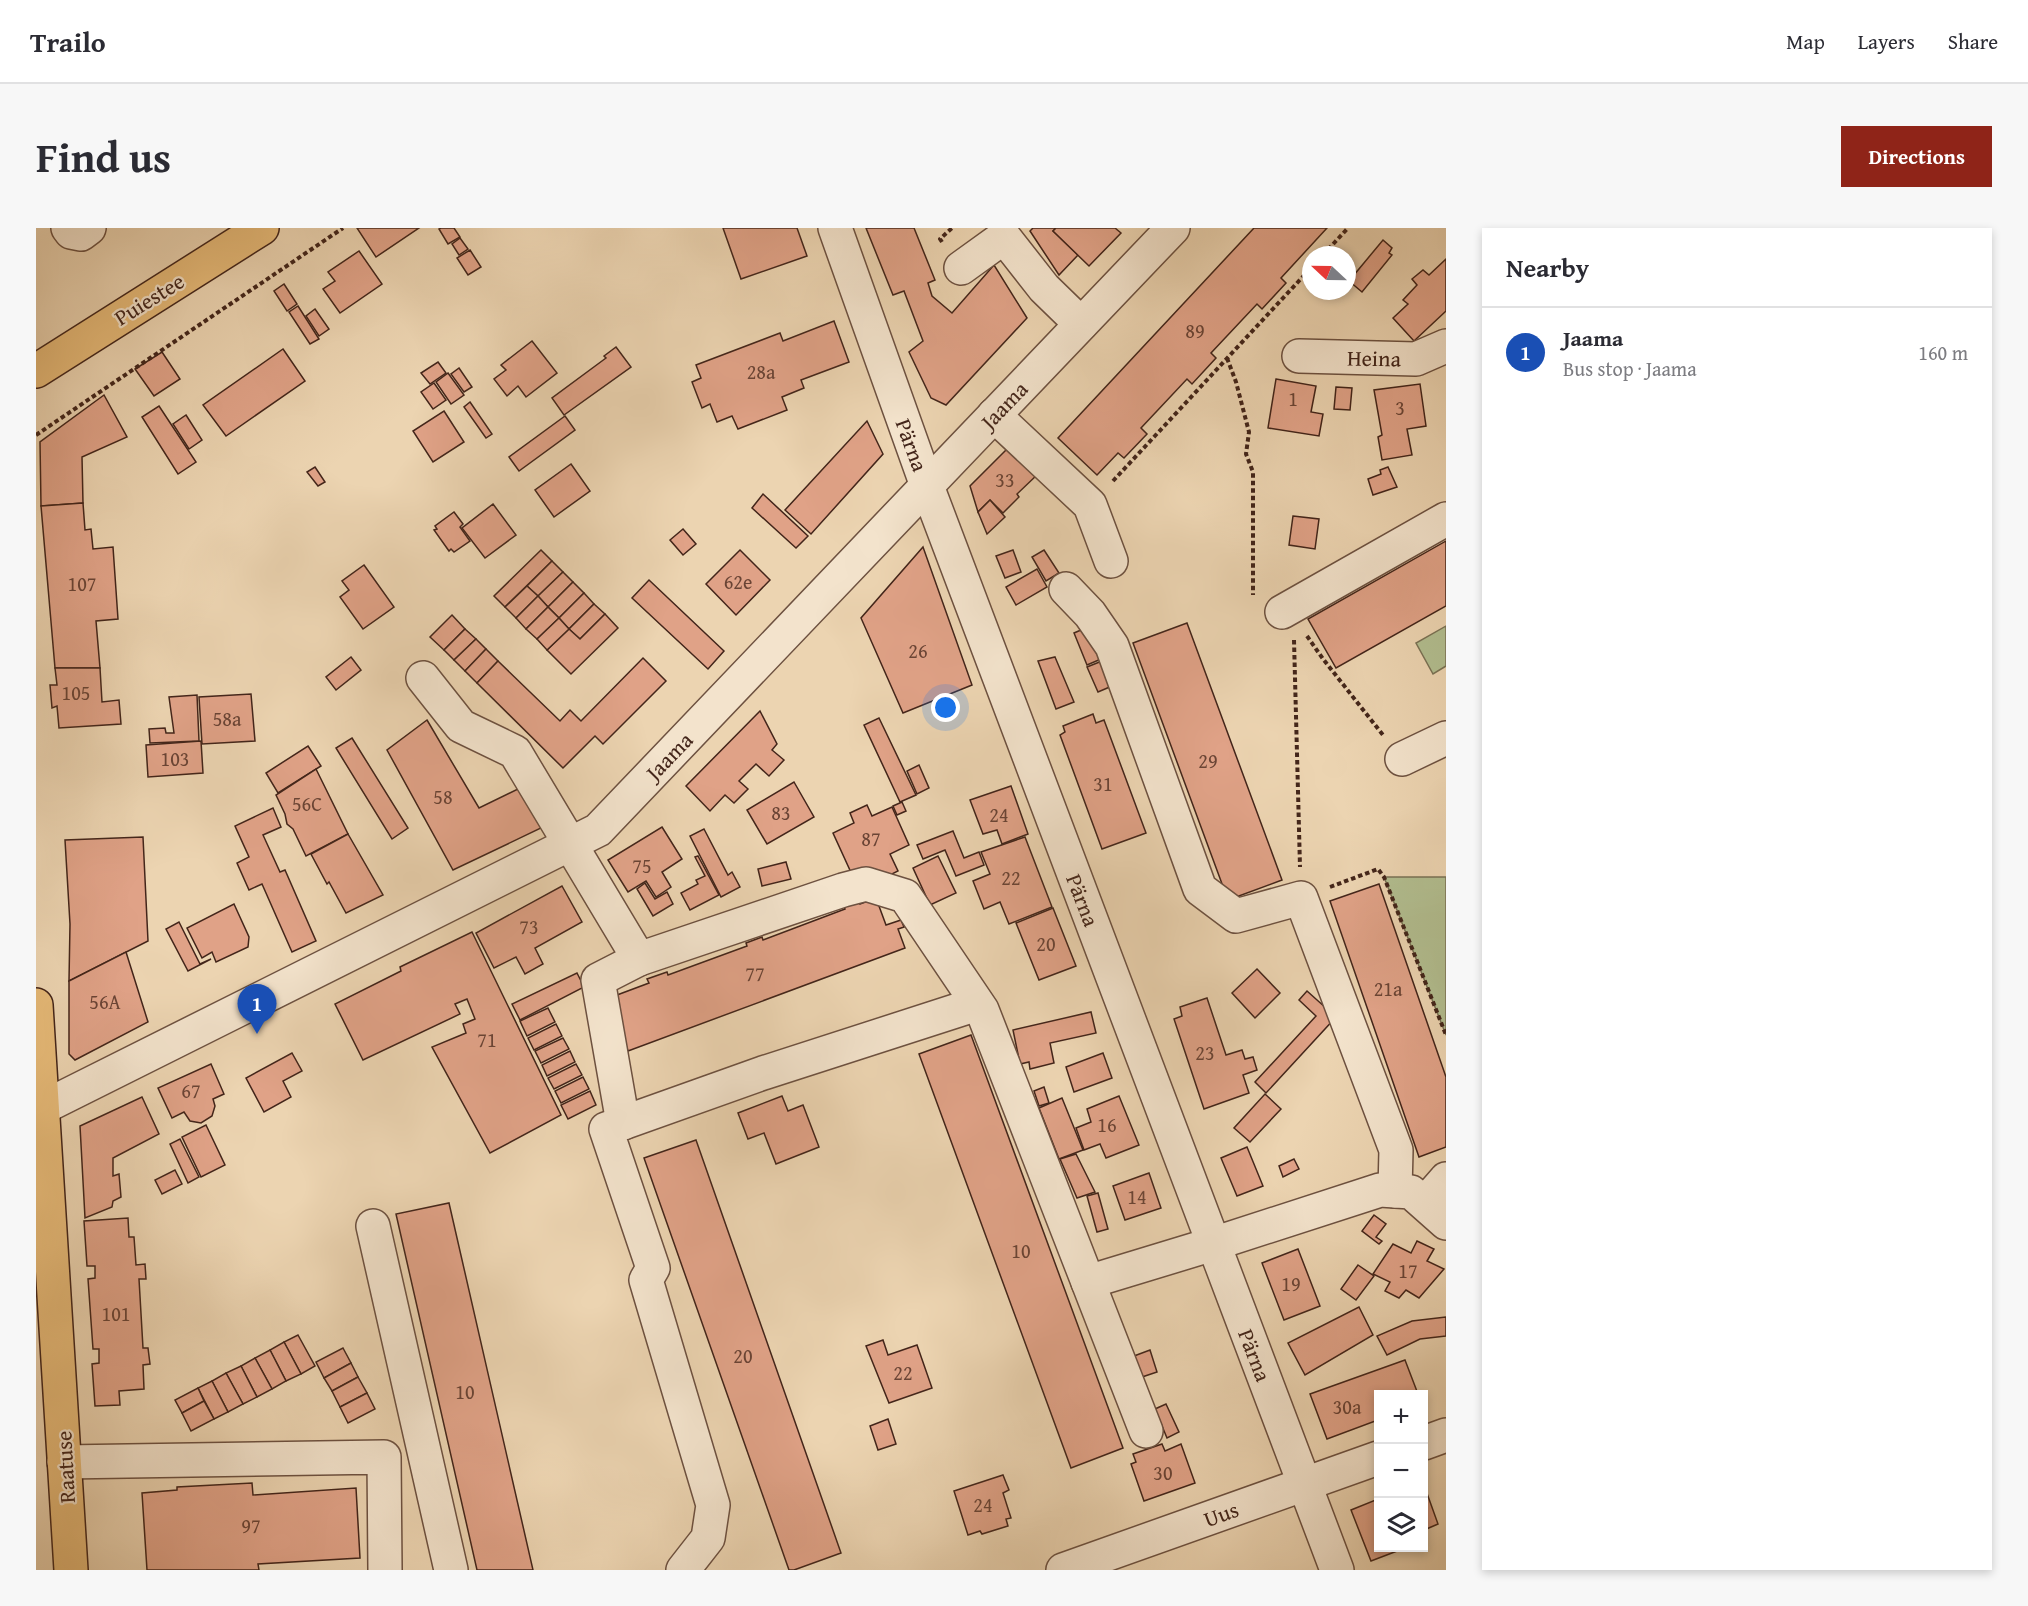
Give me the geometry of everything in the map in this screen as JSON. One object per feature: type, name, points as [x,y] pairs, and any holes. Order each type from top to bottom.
[{"type":"main road","name":"Puiestee","points":[[36,371],[262,228]]},
{"type":"main road","name":"Raatuse","points":[[36,1005],[39,1109],[71,1570]]},
{"type":"street","points":[[68,228],[70,232],[81,234],[89,228]]},
{"type":"street","name":"Pärna","points":[[835,228],[927,486],[1336,1570]]},
{"type":"street","name":"Jaama","points":[[39,1109],[598,830],[1173,228]]},
{"type":"street","points":[[961,268],[1004,237],[1044,288],[1081,324]]},
{"type":"street","name":"Heina","points":[[1299,356],[1416,359],[1446,346]]},
{"type":"street","points":[[994,415],[1090,505],[1111,561]]},
{"type":"street","points":[[1283,621],[1446,519]]},
{"type":"street","points":[[1066,589],[1090,614],[1112,646],[1200,889],[1236,916],[1301,898],[1396,1150],[1395,1191]]},
{"type":"street","points":[[423,678],[461,726],[514,752],[639,959]]},
{"type":"street","points":[[1402,759],[1446,738]]},
{"type":"street","points":[[622,1124],[598,980],[639,959],[843,890],[866,884],[905,896],[982,1010],[1146,1431]]},
{"type":"street","points":[[683,1570],[708,1538],[713,1505],[646,1280],[653,1268],[606,1129],[763,1073],[977,1004]]},
{"type":"street","points":[[1088,1282],[1380,1190],[1411,1192],[1435,1213],[1446,1179]]},
{"type":"street","points":[[374,1226],[451,1570]]},
{"type":"street","points":[[1428,1442],[1446,1435]]},
{"type":"street","points":[[64,1462],[384,1457],[385,1570]]},
{"type":"street","name":"Uus","points":[[1063,1570],[1140,1557],[1304,1485],[1374,1459]]},
{"type":"path","points":[[36,435],[343,228]]},
{"type":"path","points":[[940,239],[952,228]]},
{"type":"path","points":[[1331,246],[1348,228]]},
{"type":"path","points":[[1090,505],[1302,278]]},
{"type":"path","points":[[1227,358],[1250,432],[1246,454],[1253,472],[1283,621],[1301,898],[1378,869],[1384,877],[1446,1035]]},
{"type":"path","points":[[1283,621],[1323,659],[1402,759]]},
{"type":"green space","points":[[1446,626],[1446,666],[1433,674],[1416,643]]},
{"type":"green space","points":[[1384,877],[1446,877],[1446,1035]]},
{"type":"building","points":[[357,228],[419,228],[376,257]]},
{"type":"building","points":[[454,228],[460,237],[448,244],[439,229]]},
{"type":"building","points":[[723,228],[797,228],[807,256],[741,279]]},
{"type":"building","points":[[866,228],[914,228],[935,280],[928,283],[932,296],[952,313],[994,265],[1027,318],[946,405],[931,398],[909,352],[923,341],[904,291],[893,295]]},
{"type":"building","points":[[1033,228],[1056,228],[1053,231],[1078,255],[1059,275],[1030,231]]},
{"type":"building","points":[[1056,228],[1115,228],[1121,233],[1089,266],[1053,231]]},
{"type":"building","points":[[1254,228],[1327,228],[1310,246],[1302,246],[1302,255],[1281,278],[1286,283],[1262,309],[1257,304],[1211,353],[1216,358],[1192,384],[1187,379],[1141,428],[1147,434],[1124,458],[1118,453],[1097,475],[1058,438]]},
{"type":"building","points":[[460,238],[468,249],[459,255],[452,244]]},
{"type":"building","points":[[1383,240],[1392,248],[1389,253],[1392,255],[1362,292],[1356,287],[1356,273]]},
{"type":"building","points":[[470,250],[481,267],[468,275],[457,258]]},
{"type":"building","points":[[359,251],[382,284],[340,313],[323,289],[335,281],[328,272]]},
{"type":"building","points":[[1446,259],[1446,311],[1414,341],[1393,318],[1408,304],[1403,300],[1417,285],[1412,279],[1423,270],[1429,275]]},
{"type":"building","points":[[284,284],[297,304],[287,311],[274,291]]},
{"type":"building","points":[[298,306],[319,339],[310,344],[289,312]]},
{"type":"building","points":[[315,309],[329,329],[319,336],[306,316]]},
{"type":"building","points":[[834,321],[849,362],[801,380],[804,388],[782,397],[787,410],[738,429],[732,416],[717,422],[710,404],[702,408],[692,382],[701,378],[696,365],[780,333],[783,341]]},
{"type":"building","points":[[532,341],[557,373],[526,397],[518,386],[507,396],[494,379],[506,370],[501,365]]},
{"type":"building","points":[[616,347],[631,367],[564,415],[552,398],[606,358],[604,356]]},
{"type":"building","points":[[283,349],[305,381],[226,436],[203,405]]},
{"type":"building","points":[[162,352],[180,379],[154,396],[135,369]]},
{"type":"building","points":[[438,362],[446,373],[430,384],[421,373]]},
{"type":"building","points":[[459,368],[472,387],[464,392],[451,374]]},
{"type":"building","points":[[448,373],[464,395],[451,404],[436,382]]},
{"type":"building","points":[[1276,379],[1316,386],[1311,412],[1323,414],[1319,436],[1268,428]]},
{"type":"building","points":[[434,383],[446,400],[433,409],[421,392]]},
{"type":"building","points":[[1420,384],[1426,426],[1407,429],[1412,455],[1382,460],[1378,437],[1382,435],[1374,390]]},
{"type":"building","points":[[1336,387],[1352,388],[1350,410],[1334,409]]},
{"type":"building","points":[[104,395],[127,437],[82,457],[83,503],[41,506],[40,442]]},
{"type":"building","points":[[470,402],[492,434],[486,438],[464,407]]},
{"type":"building","points":[[159,406],[196,462],[178,474],[142,417]]},
{"type":"building","points":[[444,411],[464,442],[433,462],[413,431]]},
{"type":"building","points":[[186,415],[202,440],[189,449],[173,424]]},
{"type":"building","points":[[565,416],[575,430],[519,471],[509,457]]},
{"type":"building","points":[[867,421],[883,454],[811,534],[785,510]]},
{"type":"building","points":[[1011,445],[1039,473],[1017,494],[1019,497],[1003,513],[990,500],[978,512],[970,486]]},
{"type":"building","points":[[571,464],[590,491],[554,517],[535,490]]},
{"type":"building","points":[[315,467],[325,482],[318,486],[307,472]]},
{"type":"building","points":[[1388,467],[1397,487],[1373,495],[1368,479],[1381,474],[1380,470]]},
{"type":"building","points":[[763,494],[808,536],[796,548],[752,508]]},
{"type":"building","points":[[990,500],[1005,517],[987,534],[978,512]]},
{"type":"building","points":[[83,503],[85,530],[91,529],[93,549],[113,547],[118,619],[96,621],[100,668],[55,668],[41,506]]},
{"type":"building","points":[[493,504],[516,535],[485,558],[462,528]]},
{"type":"building","points":[[454,512],[463,524],[460,527],[470,541],[454,552],[451,549],[449,551],[434,530],[437,529],[435,526]]},
{"type":"building","points":[[1293,516],[1319,519],[1315,549],[1289,545]]},
{"type":"building","points":[[683,529],[696,544],[683,555],[670,540]]},
{"type":"building","points":[[1446,541],[1446,606],[1336,668],[1308,619]]},
{"type":"building","points":[[923,547],[972,685],[903,713],[861,618]]},
{"type":"building","points":[[541,550],[552,561],[505,607],[494,596]]},
{"type":"building","points":[[740,550],[770,580],[736,615],[706,584]]},
{"type":"building","points":[[1013,550],[1021,572],[1005,578],[996,556]]},
{"type":"building","points":[[1044,550],[1059,573],[1046,581],[1032,557]]},
{"type":"building","points":[[552,561],[563,572],[538,596],[527,586]]},
{"type":"building","points":[[364,565],[394,607],[363,629],[340,597],[349,590],[342,581]]},
{"type":"building","points":[[1037,569],[1047,587],[1016,605],[1006,587]]},
{"type":"building","points":[[563,572],[573,582],[548,607],[538,596]]},
{"type":"building","points":[[649,580],[724,651],[708,669],[632,598]]},
{"type":"building","points":[[573,582],[584,593],[559,618],[548,607]]},
{"type":"building","points":[[527,586],[538,596],[516,618],[505,607]]},
{"type":"building","points":[[584,593],[594,604],[569,629],[559,618]]},
{"type":"building","points":[[538,596],[548,607],[526,629],[516,618]]},
{"type":"building","points":[[594,604],[605,614],[580,639],[569,629]]},
{"type":"building","points":[[548,607],[559,618],[537,639],[526,629]]},
{"type":"building","points":[[605,614],[618,628],[571,674],[547,650],[569,629],[580,639]]},
{"type":"building","points":[[452,615],[465,629],[444,650],[430,637]]},
{"type":"building","points":[[559,618],[569,629],[547,650],[537,639]]},
{"type":"building","points":[[1187,623],[1282,880],[1228,900],[1133,643]]},
{"type":"building","points":[[1088,627],[1101,659],[1087,665],[1074,633]]},
{"type":"building","points":[[465,629],[476,639],[454,660],[444,650]]},
{"type":"building","points":[[476,639],[486,649],[465,671],[454,660]]},
{"type":"building","points":[[486,649],[498,661],[477,683],[465,671]]},
{"type":"building","points":[[351,657],[361,670],[336,690],[326,677]]},
{"type":"building","points":[[1055,657],[1074,702],[1056,709],[1038,661]]},
{"type":"building","points":[[643,658],[666,681],[603,744],[595,736],[563,768],[477,683],[498,661],[560,721],[570,710],[581,721]]},
{"type":"building","points":[[1102,661],[1112,686],[1098,692],[1087,667]]},
{"type":"building","points":[[55,668],[100,668],[102,702],[119,700],[121,724],[59,728],[57,706],[52,708],[50,685],[57,685]]},
{"type":"building","points":[[251,694],[255,741],[202,744],[199,697]]},
{"type":"building","points":[[197,695],[199,741],[150,743],[149,729],[165,728],[166,733],[174,733],[169,697]]},
{"type":"building","points":[[760,711],[777,744],[772,750],[784,760],[769,776],[756,764],[739,781],[748,789],[734,803],[725,795],[710,811],[686,786]]},
{"type":"building","points":[[1093,714],[1096,723],[1104,720],[1146,833],[1102,849],[1060,735],[1065,732],[1063,726]]},
{"type":"building","points":[[879,718],[916,795],[900,802],[864,725]]},
{"type":"building","points":[[427,720],[479,808],[522,787],[541,828],[453,870],[387,750]]},
{"type":"building","points":[[352,738],[408,828],[392,839],[336,748]]},
{"type":"building","points":[[201,741],[203,773],[148,777],[146,745]]},
{"type":"building","points":[[308,746],[321,766],[278,793],[266,773]]},
{"type":"building","points":[[919,765],[929,788],[917,794],[907,771]]},
{"type":"building","points":[[316,769],[348,834],[306,856],[293,829],[287,824],[276,795]]},
{"type":"building","points":[[794,782],[814,817],[767,844],[747,810]]},
{"type":"building","points":[[1011,786],[1028,834],[1002,844],[997,830],[983,834],[970,800]]},
{"type":"building","points":[[902,802],[906,811],[897,815],[893,806]]},
{"type":"building","points":[[867,805],[872,816],[892,807],[909,845],[890,854],[898,871],[880,880],[875,869],[854,879],[833,833],[854,823],[850,813]]},
{"type":"building","points":[[273,808],[281,827],[263,835],[280,872],[285,870],[316,941],[292,952],[262,884],[249,890],[237,863],[249,857],[235,826]]},
{"type":"building","points":[[662,827],[682,859],[662,872],[671,887],[656,897],[646,881],[628,892],[608,860]]},
{"type":"building","points":[[704,829],[728,875],[732,872],[740,887],[721,897],[690,836]]},
{"type":"building","points":[[953,831],[964,858],[979,852],[984,865],[956,876],[945,850],[923,859],[917,845]]},
{"type":"building","points":[[348,834],[383,895],[346,913],[311,854]]},
{"type":"building","points":[[143,837],[148,941],[69,981],[70,924],[65,840]]},
{"type":"building","points":[[1025,837],[1052,907],[1009,924],[1000,902],[984,909],[973,881],[990,874],[981,852]]},
{"type":"building","points":[[698,856],[719,895],[690,910],[681,893],[698,884],[696,880],[705,876],[695,857]]},
{"type":"building","points":[[938,856],[956,893],[930,905],[913,868]]},
{"type":"building","points":[[786,862],[791,879],[762,886],[758,869]]},
{"type":"building","points":[[645,883],[655,899],[667,892],[673,904],[653,916],[637,889]]},
{"type":"building","points":[[1379,884],[1446,1077],[1446,1147],[1419,1157],[1330,901]]},
{"type":"building","points":[[562,886],[582,922],[535,948],[543,964],[525,974],[516,957],[494,968],[476,933]]},
{"type":"building","points":[[876,898],[886,925],[901,920],[904,927],[898,929],[905,948],[628,1051],[609,998],[649,983],[647,979],[667,972],[668,975],[747,946],[746,943],[762,937],[763,940],[845,909],[844,906],[859,900],[860,904]]},
{"type":"building","points":[[234,904],[249,937],[248,947],[216,962],[212,952],[202,958],[187,928]]},
{"type":"building","points":[[1053,908],[1076,966],[1039,980],[1016,923]]},
{"type":"building","points":[[179,922],[200,964],[211,959],[188,971],[166,929]]},
{"type":"building","points":[[472,932],[561,1115],[490,1153],[432,1047],[466,1033],[463,1024],[475,1019],[467,999],[455,1004],[460,1014],[363,1060],[335,1004],[401,971],[400,967]]},
{"type":"building","points":[[126,952],[148,1022],[75,1060],[69,1054],[69,981]]},
{"type":"building","points":[[1257,969],[1280,993],[1255,1018],[1232,993]]},
{"type":"building","points":[[577,973],[584,987],[520,1020],[512,1004]]},
{"type":"building","points":[[1307,991],[1336,1017],[1266,1093],[1255,1082],[1316,1016],[1299,1000]]},
{"type":"building","points":[[1207,998],[1226,1055],[1242,1050],[1245,1059],[1253,1057],[1257,1070],[1243,1075],[1249,1093],[1204,1109],[1174,1019],[1182,1016],[1180,1007]]},
{"type":"building","points":[[548,1008],[555,1022],[527,1036],[520,1021]]},
{"type":"building","points":[[1091,1012],[1096,1033],[1050,1043],[1054,1063],[1030,1069],[1029,1062],[1020,1064],[1013,1030]]},
{"type":"building","points":[[556,1024],[562,1036],[534,1050],[528,1038]]},
{"type":"building","points":[[971,1035],[1123,1448],[1071,1468],[919,1054]]},
{"type":"building","points":[[563,1038],[569,1049],[541,1063],[535,1051]]},
{"type":"building","points":[[570,1051],[575,1062],[547,1076],[542,1065]]},
{"type":"building","points":[[292,1053],[302,1071],[283,1081],[291,1097],[264,1112],[246,1078]]},
{"type":"building","points":[[1103,1053],[1112,1078],[1074,1092],[1066,1067]]},
{"type":"building","points":[[211,1064],[224,1094],[213,1099],[215,1106],[212,1116],[201,1123],[190,1121],[184,1112],[172,1118],[158,1088]]},
{"type":"building","points":[[576,1064],[582,1075],[554,1089],[548,1078]]},
{"type":"building","points":[[583,1077],[589,1089],[561,1103],[555,1091]]},
{"type":"building","points":[[1044,1087],[1049,1103],[1039,1106],[1034,1091]]},
{"type":"building","points":[[590,1091],[596,1105],[568,1119],[561,1105]]},
{"type":"building","points":[[1265,1094],[1281,1109],[1250,1142],[1234,1128]]},
{"type":"building","points":[[782,1096],[788,1111],[803,1105],[819,1147],[776,1164],[764,1133],[748,1139],[738,1113]]},
{"type":"building","points":[[1119,1096],[1139,1145],[1106,1158],[1100,1144],[1084,1150],[1076,1128],[1091,1122],[1087,1109]]},
{"type":"building","points":[[142,1097],[159,1134],[113,1158],[113,1176],[119,1174],[121,1197],[113,1201],[112,1207],[85,1218],[80,1126]]},
{"type":"building","points":[[1062,1098],[1083,1150],[1059,1159],[1039,1108]]},
{"type":"building","points":[[206,1125],[225,1165],[201,1177],[182,1137]]},
{"type":"building","points":[[180,1139],[199,1177],[188,1183],[170,1144]]},
{"type":"building","points":[[696,1140],[841,1553],[794,1570],[789,1570],[644,1158]]},
{"type":"building","points":[[1247,1147],[1263,1186],[1237,1196],[1221,1158]]},
{"type":"building","points":[[1076,1154],[1095,1192],[1077,1198],[1060,1159]]},
{"type":"building","points":[[1294,1159],[1299,1169],[1283,1177],[1279,1166]]},
{"type":"building","points":[[175,1170],[182,1184],[162,1194],[155,1180]]},
{"type":"building","points":[[1149,1173],[1161,1208],[1125,1220],[1113,1186]]},
{"type":"building","points":[[1098,1193],[1108,1229],[1097,1232],[1087,1196]]},
{"type":"building","points":[[449,1203],[533,1570],[477,1570],[396,1214]]},
{"type":"building","points":[[1374,1215],[1386,1224],[1376,1237],[1382,1241],[1379,1244],[1362,1231]]},
{"type":"building","points":[[128,1218],[129,1237],[134,1237],[136,1265],[145,1264],[146,1279],[139,1279],[143,1348],[148,1348],[150,1364],[143,1365],[144,1389],[119,1391],[120,1405],[95,1406],[92,1364],[99,1363],[99,1349],[93,1349],[88,1279],[95,1278],[95,1266],[87,1266],[84,1221]]},
{"type":"building","points":[[1417,1241],[1434,1249],[1427,1261],[1444,1269],[1419,1298],[1406,1290],[1399,1298],[1385,1291],[1390,1282],[1373,1274],[1393,1244],[1411,1253]]},
{"type":"building","points":[[1298,1249],[1320,1306],[1284,1320],[1262,1263]]},
{"type":"building","points":[[1358,1265],[1374,1276],[1356,1300],[1341,1289]]},
{"type":"building","points":[[1359,1307],[1373,1335],[1305,1375],[1288,1343]]},
{"type":"building","points":[[1446,1317],[1446,1336],[1420,1339],[1387,1355],[1377,1336],[1412,1321]]},
{"type":"building","points":[[298,1335],[315,1366],[301,1374],[284,1342]]},
{"type":"building","points":[[883,1340],[888,1355],[917,1345],[932,1388],[889,1403],[866,1346]]},
{"type":"building","points":[[284,1342],[301,1374],[286,1381],[270,1350]]},
{"type":"building","points":[[343,1348],[351,1363],[324,1378],[316,1362]]},
{"type":"building","points":[[270,1350],[286,1381],[272,1389],[255,1358]]},
{"type":"building","points":[[1150,1350],[1157,1372],[1142,1377],[1134,1356]]},
{"type":"building","points":[[255,1358],[272,1389],[257,1397],[241,1366]]},
{"type":"building","points":[[1405,1360],[1416,1390],[1374,1390],[1374,1421],[1327,1439],[1310,1394]]},
{"type":"building","points":[[351,1363],[358,1377],[332,1391],[324,1378]]},
{"type":"building","points":[[241,1366],[257,1397],[243,1404],[226,1373]]},
{"type":"building","points":[[226,1373],[243,1404],[228,1412],[212,1381]]},
{"type":"building","points":[[358,1377],[367,1393],[340,1407],[332,1391]]},
{"type":"building","points":[[212,1381],[228,1412],[214,1419],[198,1388]]},
{"type":"building","points":[[198,1388],[204,1401],[182,1413],[175,1400]]},
{"type":"building","points":[[367,1393],[375,1409],[348,1423],[340,1407]]},
{"type":"building","points":[[204,1401],[214,1419],[191,1431],[182,1413]]},
{"type":"building","points":[[1166,1404],[1179,1432],[1167,1438],[1155,1409]]},
{"type":"building","points":[[888,1419],[896,1444],[878,1450],[870,1426]]},
{"type":"building","points":[[1162,1444],[1165,1451],[1181,1444],[1195,1483],[1144,1501],[1131,1464],[1136,1462],[1133,1454]]},
{"type":"building","points":[[1003,1475],[1009,1490],[1003,1493],[1011,1518],[1006,1519],[1008,1526],[982,1534],[980,1531],[968,1535],[954,1491]]},
{"type":"building","points":[[252,1483],[253,1495],[356,1488],[360,1558],[258,1564],[259,1570],[147,1570],[142,1493],[177,1490],[177,1487]]},
{"type":"building","points":[[1428,1496],[1438,1524],[1428,1528]]},
{"type":"building","points":[[1374,1501],[1374,1552],[1395,1552],[1371,1561],[1351,1510]]},
{"type":"place","name":"Jaama","points":[[257,1034]]}]
